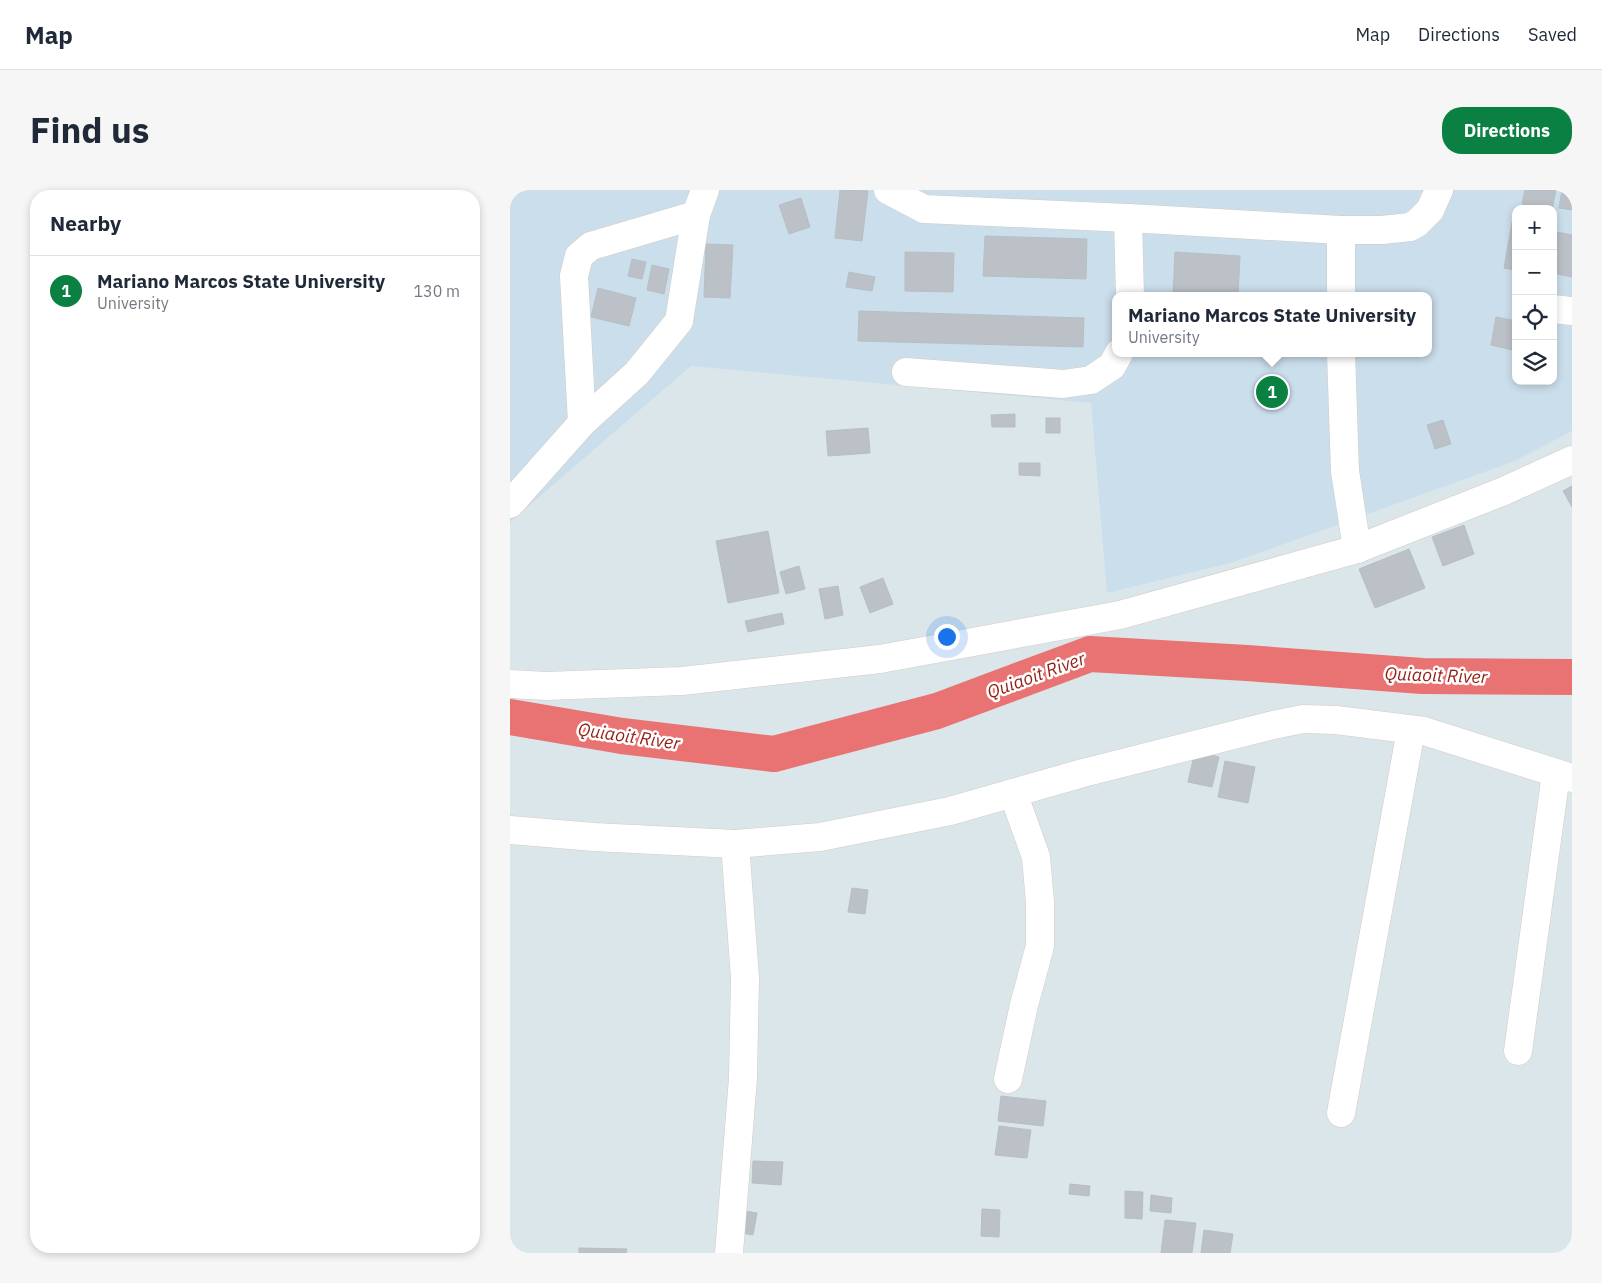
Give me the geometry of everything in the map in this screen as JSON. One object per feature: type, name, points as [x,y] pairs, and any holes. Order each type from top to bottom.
[{"type":"street","points":[[510,504],[582,423],[637,373],[679,321],[696,215],[705,190]]},
{"type":"street","points":[[888,190],[924,209],[1341,230],[1382,230],[1410,227],[1430,210],[1439,190]]},
{"type":"street","points":[[582,423],[574,276],[579,256],[590,246],[696,215]]},
{"type":"street","points":[[1128,218],[1130,292]]},
{"type":"street","points":[[1341,230],[1341,292]]},
{"type":"street","points":[[1557,309],[1572,311]]},
{"type":"street","points":[[906,372],[1063,384],[1091,380],[1112,366],[1117,357]]},
{"type":"street","points":[[1340,357],[1345,471],[1357,549]]},
{"type":"street","points":[[510,684],[546,686],[682,681],[880,659],[1120,615],[1357,549],[1504,491],[1572,460]]},
{"type":"street","points":[[510,830],[594,837],[735,844],[820,837],[950,811],[1092,771],[1303,719],[1336,720],[1424,732],[1564,776],[1518,1051]]},
{"type":"street","points":[[1341,1113],[1411,730]]},
{"type":"street","points":[[1008,1079],[1024,1005],[1040,946],[1040,902],[1036,857],[1014,793]]},
{"type":"street","points":[[729,1253],[743,1078],[745,978],[735,844]]},
{"type":"shaded area","points":[[510,190],[1572,190],[1572,431],[1515,461],[1234,562],[1107,593],[1091,403],[691,366],[510,522]]},
{"type":"building","points":[[840,190],[868,191],[862,241],[835,238]]},
{"type":"building","points":[[1525,190],[1556,190],[1553,205],[1522,204]]},
{"type":"building","points":[[1562,190],[1572,190],[1572,210],[1559,208]]},
{"type":"building","points":[[801,198],[810,227],[789,234],[779,205]]},
{"type":"building","points":[[1512,222],[1512,269],[1504,268]]},
{"type":"building","points":[[1557,232],[1572,235],[1572,277],[1557,274]]},
{"type":"building","points":[[985,236],[1087,239],[1086,279],[983,276]]},
{"type":"building","points":[[706,244],[733,245],[730,298],[704,297]]},
{"type":"building","points":[[905,252],[954,253],[953,292],[905,291]]},
{"type":"building","points":[[1175,252],[1240,256],[1238,292],[1173,292]]},
{"type":"building","points":[[632,259],[646,262],[642,279],[628,276]]},
{"type":"building","points":[[652,265],[669,269],[664,294],[647,290]]},
{"type":"building","points":[[849,272],[875,277],[872,291],[846,287]]},
{"type":"building","points":[[598,288],[636,298],[629,326],[591,317]]},
{"type":"building","points":[[859,311],[1084,318],[1083,347],[858,341]]},
{"type":"building","points":[[1496,317],[1512,320],[1512,350],[1491,345]]},
{"type":"building","points":[[1015,414],[1015,427],[992,427],[991,415]]},
{"type":"building","points":[[1046,418],[1060,418],[1060,433],[1046,433]]},
{"type":"building","points":[[1443,420],[1451,444],[1435,449],[1427,425]]},
{"type":"building","points":[[868,428],[870,453],[828,456],[826,431]]},
{"type":"building","points":[[1019,463],[1040,463],[1040,476],[1019,475]]},
{"type":"building","points":[[1572,486],[1572,507],[1563,491]]},
{"type":"building","points":[[1464,525],[1474,554],[1443,566],[1432,537]]},
{"type":"building","points":[[768,531],[779,593],[728,603],[716,541]]},
{"type":"building","points":[[1409,549],[1425,588],[1375,608],[1359,569]]},
{"type":"building","points":[[799,566],[805,589],[786,594],[780,572]]},
{"type":"building","points":[[883,578],[893,604],[870,613],[860,587]]},
{"type":"building","points":[[838,586],[843,615],[825,619],[819,589]]},
{"type":"building","points":[[782,613],[784,624],[748,632],[745,621]]},
{"type":"building","points":[[1195,751],[1219,757],[1212,787],[1188,782]]},
{"type":"building","points":[[1225,761],[1255,767],[1248,803],[1218,797]]},
{"type":"building","points":[[852,888],[868,890],[865,914],[848,912]]},
{"type":"building","points":[[1001,1096],[1046,1101],[1043,1126],[998,1121]]},
{"type":"building","points":[[999,1126],[1031,1130],[1027,1158],[995,1155]]},
{"type":"building","points":[[753,1161],[783,1162],[781,1185],[752,1183]]},
{"type":"building","points":[[1070,1184],[1090,1186],[1089,1196],[1069,1194]]},
{"type":"building","points":[[1125,1191],[1143,1192],[1142,1219],[1125,1218]]},
{"type":"building","points":[[1151,1195],[1172,1198],[1171,1213],[1150,1211]]},
{"type":"building","points":[[982,1209],[1000,1210],[999,1237],[981,1236]]},
{"type":"building","points":[[739,1210],[757,1213],[753,1235],[735,1232]]},
{"type":"building","points":[[1165,1220],[1196,1223],[1192,1253],[1161,1253]]},
{"type":"building","points":[[1204,1230],[1233,1234],[1230,1253],[1201,1253]]},
{"type":"building","points":[[579,1248],[627,1249],[626,1253],[579,1253]]},
{"type":"waterway","name":"Quiaoit River","points":[[510,717],[622,736],[774,754],[937,711],[1090,654],[1422,676],[1572,677]]},
{"type":"place","name":"Mariano Marcos State University","points":[[1272,392]]}]
